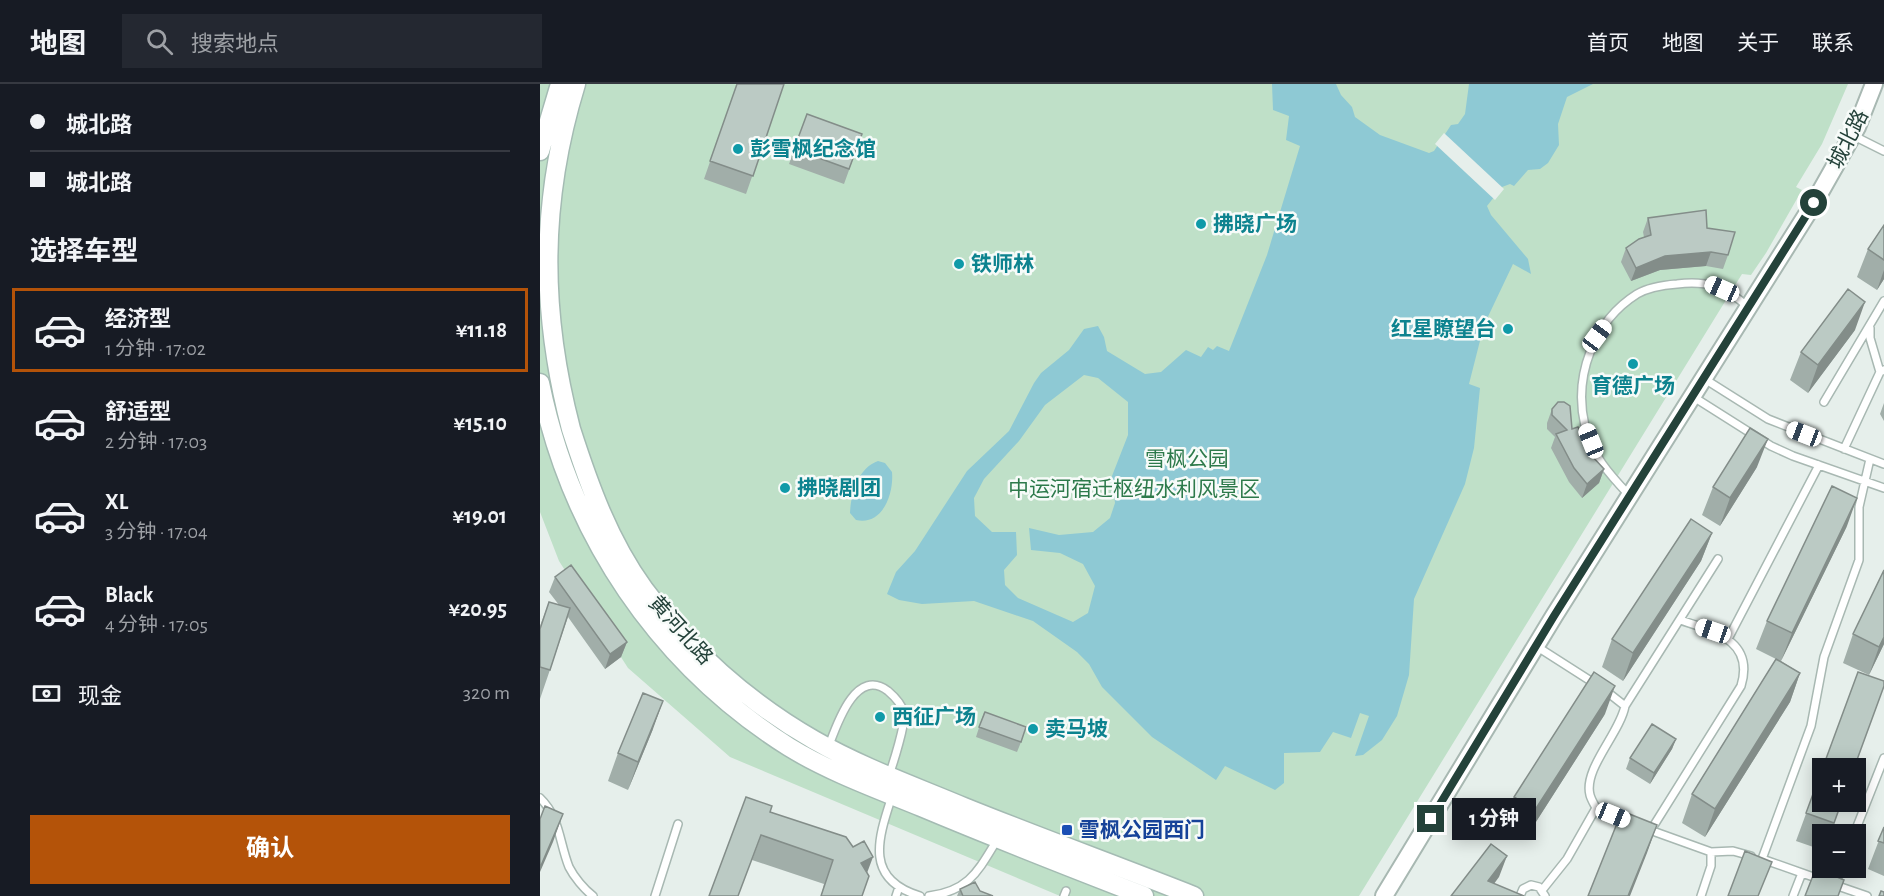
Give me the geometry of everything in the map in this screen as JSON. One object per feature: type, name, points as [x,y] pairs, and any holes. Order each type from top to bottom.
[{"type":"main road","points":[[540,151],[560,84]]},
{"type":"main road","name":"黄河北路","points":[[576,84],[554,156],[544,227],[542,263],[547,334],[561,399],[586,474],[607,525],[643,588],[668,620],[695,648],[730,680],[782,720],[893,783],[1144,896]]},
{"type":"main road","name":"黄河北路","points":[[540,383],[555,440],[584,518],[624,589],[664,641],[713,689],[790,747],[826,767],[893,783]]},
{"type":"main road","name":"黄河北路","points":[[1001,831],[1194,896]]},
{"type":"street","name":"城北路","points":[[1384,896],[1629,495],[1814,203],[1852,135],[1874,84]]},
{"type":"lane","points":[[1852,135],[1884,151]]},
{"type":"lane","points":[[1629,495],[1596,455],[1585,428],[1581,388],[1587,360],[1597,336],[1617,310],[1639,293],[1661,286],[1689,282],[1710,284],[1734,294],[1748,308]]},
{"type":"lane","points":[[1824,402],[1884,301]]},
{"type":"lane","points":[[1844,449],[1882,371],[1870,338],[1870,325]]},
{"type":"lane","points":[[1703,378],[1768,419],[1884,464]]},
{"type":"lane","points":[[1692,396],[1771,446],[1884,488]]},
{"type":"lane","points":[[1762,859],[1811,726],[1824,657],[1859,560],[1859,507],[1870,459]]},
{"type":"lane","points":[[1728,639],[1819,465]]},
{"type":"lane","points":[[1718,559],[1625,706],[1623,719],[1591,774],[1589,794],[1596,808],[1651,830],[1711,852],[1733,850],[1867,896]]},
{"type":"lane","points":[[1651,830],[1741,686],[1744,675],[1742,657],[1737,647],[1728,639],[1713,631],[1680,620]]},
{"type":"lane","points":[[1536,646],[1610,693],[1625,706]]},
{"type":"lane","points":[[828,748],[846,705],[855,694],[866,687],[882,687],[896,698],[904,714],[895,759],[893,783],[879,834],[880,861],[889,880],[904,891],[920,896]]},
{"type":"lane","points":[[1858,824],[1884,758]]},
{"type":"lane","points":[[540,798],[549,807],[559,828],[570,868],[585,890],[593,896]]},
{"type":"lane","points":[[1520,896],[1527,886],[1535,885],[1544,893],[1596,808]]},
{"type":"lane","points":[[655,896],[678,824]]},
{"type":"lane","points":[[929,896],[959,892],[974,876],[1001,831]]},
{"type":"lane","points":[[1701,896],[1711,866],[1711,852]]},
{"type":"lane","points":[[870,858],[880,861]]},
{"type":"lane","points":[[1793,896],[1802,873]]},
{"type":"lane","points":[[1835,885],[1838,878]]},
{"type":"lane","points":[[896,896],[899,887]]},
{"type":"green space","name":"雪枫公园","points":[[540,84],[1848,84],[1822,144],[1796,187],[1802,190],[1766,253],[1751,275],[1742,274],[1359,896],[1060,896],[730,757],[628,668],[559,561],[540,512]]},
{"type":"water","points":[[1272,84],[1336,84],[1341,95],[1352,107],[1355,117],[1380,135],[1429,153],[1434,151],[1451,125],[1458,124],[1465,114],[1469,84],[1593,84],[1567,97],[1558,124],[1559,145],[1548,163],[1540,169],[1528,170],[1514,186],[1510,184],[1502,187],[1487,206],[1491,215],[1528,259],[1531,274],[1513,264],[1484,325],[1469,384],[1480,388],[1474,448],[1465,484],[1414,599],[1409,675],[1397,716],[1382,740],[1363,755],[1355,756],[1369,716],[1360,713],[1351,738],[1333,732],[1320,752],[1284,753],[1284,783],[1275,790],[1225,766],[1216,780],[1152,737],[1102,687],[1089,664],[1077,652],[1033,621],[974,601],[922,604],[899,600],[887,594],[896,572],[915,551],[967,471],[1009,431],[1041,373],[1069,350],[1084,329],[1098,326],[1104,337],[1107,351],[1145,374],[1161,372],[1186,350],[1201,357],[1208,347],[1213,350],[1217,346],[1229,351],[1267,255],[1300,146],[1286,140],[1289,116],[1273,110]],"holes":[[[1084,375],[1098,378],[1128,402],[1128,435],[1112,476],[1115,503],[1110,518],[1093,532],[1059,535],[1029,528],[1031,550],[1060,553],[1083,564],[1095,586],[1088,613],[1073,622],[1018,598],[1005,585],[1004,570],[1017,555],[1016,532],[992,532],[975,516],[974,498],[984,479],[1019,441],[1045,405]]]},
{"type":"water","points":[[878,461],[885,463],[892,472],[889,498],[880,513],[873,518],[865,521],[856,520],[850,513],[854,490],[865,469]]},
{"type":"pier","points":[[1444,133],[1504,189],[1495,200],[1435,144]]},
{"type":"building","name":"彭雪枫纪念馆","points":[[737,84],[784,84],[753,176],[710,161]]},
{"type":"building","points":[[807,114],[862,134],[849,169],[794,149]]},
{"type":"building","points":[[1706,210],[1707,228],[1735,232],[1728,255],[1711,252],[1665,256],[1636,268],[1626,248],[1639,239],[1651,235],[1648,218]]},
{"type":"building","points":[[1884,225],[1884,260],[1868,249]]},
{"type":"building","points":[[1848,289],[1865,302],[1818,365],[1801,352]]},
{"type":"building","points":[[1558,402],[1564,402],[1570,406],[1572,429],[1578,427],[1592,456],[1604,469],[1587,484],[1574,468],[1556,434],[1567,430],[1552,415],[1552,409]]},
{"type":"building","points":[[1750,428],[1768,439],[1730,498],[1713,487]]},
{"type":"building","points":[[1832,486],[1857,498],[1792,633],[1767,621]]},
{"type":"building","points":[[1691,519],[1712,533],[1633,653],[1612,639]]},
{"type":"building","points":[[571,565],[627,642],[610,654],[555,577]]},
{"type":"building","points":[[1884,570],[1884,637],[1879,647],[1853,634]]},
{"type":"building","points":[[549,602],[570,608],[550,670],[540,667],[540,629]]},
{"type":"building","points":[[1776,659],[1800,673],[1715,809],[1692,794]]},
{"type":"building","points":[[1594,672],[1615,686],[1535,810],[1514,797]]},
{"type":"building","points":[[1858,672],[1884,681],[1858,758],[1827,758]]},
{"type":"building","points":[[643,693],[663,701],[638,762],[618,753]]},
{"type":"building","points":[[985,712],[1026,727],[1021,742],[979,727]]},
{"type":"building","points":[[1652,724],[1676,739],[1654,773],[1630,758]]},
{"type":"building","points":[[746,797],[772,806],[770,812],[846,837],[853,847],[864,841],[873,857],[861,863],[869,876],[862,896],[821,896],[833,860],[761,835],[738,896],[709,896]]},
{"type":"building","points":[[1812,797],[1812,812],[1838,812],[1834,823],[1806,813]]},
{"type":"building","points":[[545,806],[563,814],[540,868],[540,819]]},
{"type":"building","points":[[1622,811],[1657,825],[1628,896],[1588,896]]},
{"type":"building","points":[[1884,827],[1884,843],[1878,841]]},
{"type":"building","points":[[1491,844],[1507,856],[1488,881],[1524,896],[1451,896]]},
{"type":"building","points":[[1745,851],[1772,862],[1758,896],[1728,896]]},
{"type":"building","points":[[1812,878],[1844,880],[1838,896],[1805,896]]},
{"type":"building","points":[[975,882],[980,891],[993,896],[963,896],[960,889]]},
{"type":"place","name":"彭雪枫纪念馆","points":[[738,149]]},
{"type":"place","name":"拂晓广场","points":[[1201,224]]},
{"type":"place","name":"铁师林","points":[[959,264]]},
{"type":"place","name":"红星瞭望台","points":[[1508,329]]},
{"type":"place","name":"育德广场","points":[[1633,364]]},
{"type":"place","name":"拂晓剧团","points":[[785,488]]},
{"type":"place","name":"西征广场","points":[[880,717]]},
{"type":"place","name":"卖马坡","points":[[1033,729]]},
{"type":"place","name":"雪枫公园西门","points":[[1067,830]]},
{"type":"route","points":[[1431,819],[1554,616],[1814,203]]},
{"type":"park label","name":"中运河宿迁枢纽水利风景区","points":[[1134,489]]}]
